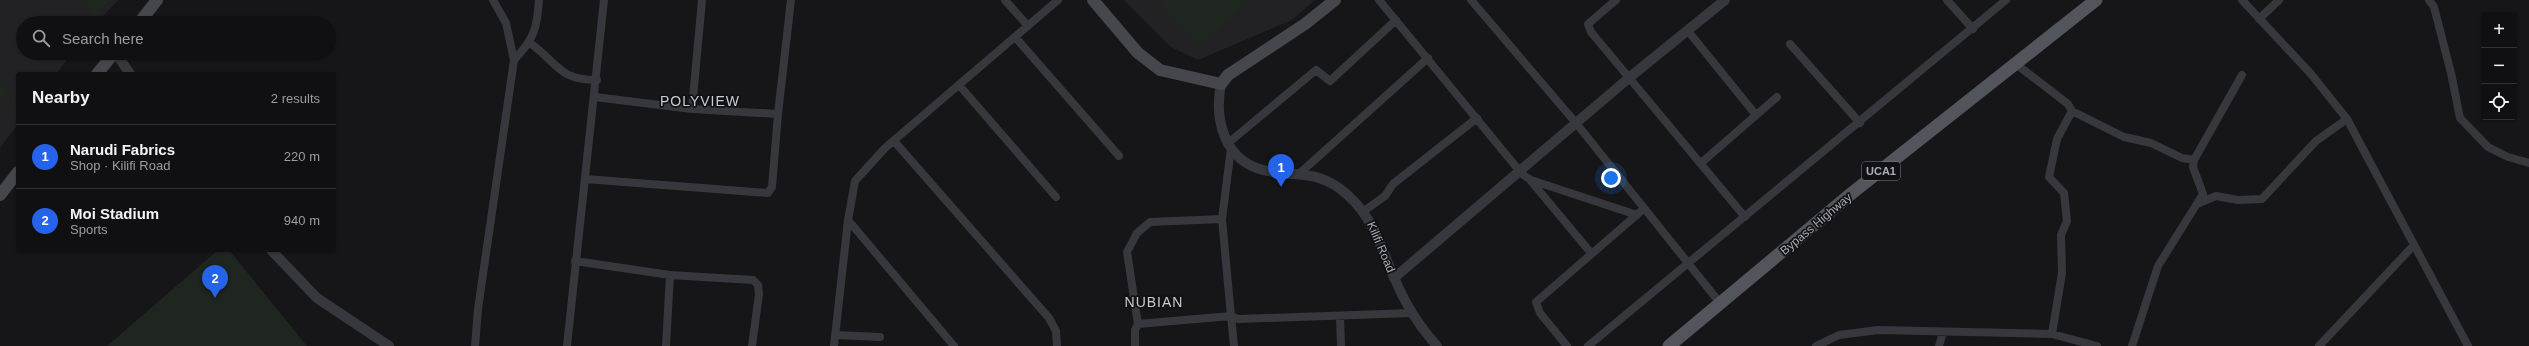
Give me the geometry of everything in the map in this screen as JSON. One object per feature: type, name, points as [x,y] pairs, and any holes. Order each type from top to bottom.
[{"type":"main road","points":[[144,16],[157,0]]},
{"type":"main road","points":[[1093,0],[1138,53],[1160,70],[1221,84],[1228,74],[1305,24],[1335,0]]},
{"type":"main road","name":"Bypass Highway","points":[[1670,346],[1852,193],[2096,0]]},
{"type":"main road","points":[[99,72],[109,60]]},
{"type":"main road","points":[[0,195],[16,175]]},
{"type":"street","points":[[475,346],[478,309],[514,60],[506,22],[493,0]]},
{"type":"street","points":[[514,60],[530,43],[538,20],[539,0]]},
{"type":"street","points":[[567,346],[584,179],[597,80],[604,0]]},
{"type":"street","points":[[692,109],[702,0]]},
{"type":"street","points":[[584,179],[724,191],[768,193],[772,187],[778,114],[791,0]]},
{"type":"street","points":[[1005,0],[1028,26]]},
{"type":"street","points":[[834,346],[848,220],[855,181],[860,173],[894,141],[1058,0]]},
{"type":"street","points":[[1379,0],[1519,171],[1531,180],[1591,253]]},
{"type":"street","points":[[1471,0],[1576,122],[1689,262],[1720,303]]},
{"type":"street","points":[[1616,0],[1592,19],[1589,28],[1745,217]]},
{"type":"street","points":[[1394,278],[1576,122],[1630,77],[1688,32],[1725,0]]},
{"type":"street","points":[[1947,0],[1973,29]]},
{"type":"street","points":[[1588,346],[1860,123],[2006,0]]},
{"type":"street","points":[[2242,0],[2311,74],[2347,120],[2468,346]]},
{"type":"street","points":[[2259,19],[2279,0]]},
{"type":"street","points":[[2429,0],[2434,7],[2451,73],[2460,118],[2488,147],[2508,157],[2529,163]]},
{"type":"street","points":[[1234,346],[1222,219],[1229,146],[1316,70],[1330,81],[1396,20]]},
{"type":"street","points":[[1688,32],[1756,115]]},
{"type":"street","points":[[1014,37],[1119,156]]},
{"type":"street","points":[[530,43],[544,53],[565,75],[579,80],[597,80]]},
{"type":"street","points":[[1790,44],[1860,123]]},
{"type":"street","points":[[1300,173],[1428,58]]},
{"type":"street","points":[[120,60],[129,72]]},
{"type":"street","points":[[2016,64],[2068,104],[2072,111],[2124,137],[2151,143],[2182,158],[2194,160]]},
{"type":"street","points":[[2132,346],[2158,266],[2203,194],[2193,167],[2194,160],[2242,75]]},
{"type":"street","name":"Kilifi Road","points":[[1221,84],[1218,100],[1220,128],[1229,146],[1249,164],[1263,170],[1300,173],[1321,179],[1338,187],[1364,211],[1411,313],[1438,346]]},
{"type":"street","points":[[959,85],[1056,197]]},
{"type":"street","points":[[595,96],[692,109],[778,114]]},
{"type":"street","points":[[1701,163],[1777,97]]},
{"type":"street","points":[[2052,334],[2062,273],[2061,235],[2067,222],[2064,193],[2049,177],[2057,139],[2072,111]]},
{"type":"street","points":[[1364,211],[1388,194],[1393,184],[1477,118]]},
{"type":"street","points":[[2197,204],[2216,196],[2238,200],[2262,199],[2316,141],[2347,120]]},
{"type":"street","points":[[894,141],[1049,318],[1056,330],[1057,346]]},
{"type":"street","points":[[1531,180],[1637,215]]},
{"type":"street","points":[[1567,346],[1540,313],[1536,302],[1591,253],[1646,208]]},
{"type":"street","points":[[1135,346],[1135,330],[1138,324],[1127,252],[1137,233],[1150,222],[1222,219]]},
{"type":"street","points":[[848,220],[954,346]]},
{"type":"street","points":[[2320,346],[2414,245]]},
{"type":"street","points":[[273,252],[316,298],[389,346]]},
{"type":"street","points":[[575,261],[670,275],[746,279],[756,282],[759,294],[752,346]]},
{"type":"street","points":[[666,346],[670,275]]},
{"type":"street","points":[[1138,324],[1231,316],[1238,318],[1411,313]]},
{"type":"street","points":[[1340,316],[1341,346]]},
{"type":"street","points":[[1816,346],[1839,335],[1878,330],[2052,334],[2097,346]]},
{"type":"street","points":[[1939,346],[1943,332]]},
{"type":"street","points":[[835,335],[880,337]]},
{"type":"shaded area","points":[[0,0],[118,0],[103,16],[16,16],[16,60],[67,60],[58,72],[16,72],[16,127],[0,148]]},
{"type":"shaded area","points":[[79,0],[112,0],[95,16],[93,16]]},
{"type":"shaded area","points":[[1124,0],[1315,0],[1292,20],[1198,60],[1171,47]]},
{"type":"shaded area","points":[[1157,0],[1251,0],[1200,46]]},
{"type":"shaded area","points":[[0,83],[10,96],[0,108]]},
{"type":"shaded area","points":[[216,252],[231,252],[307,346],[107,346]]},
{"type":"place","name":"Narudi Fabrics","points":[[1281,187]]},
{"type":"place","name":"Moi Stadium","points":[[215,298]]},
{"type":"district","name":"POLYVIEW","points":[[700,101]]},
{"type":"district","name":"NUBIAN","points":[[1154,302]]}]
